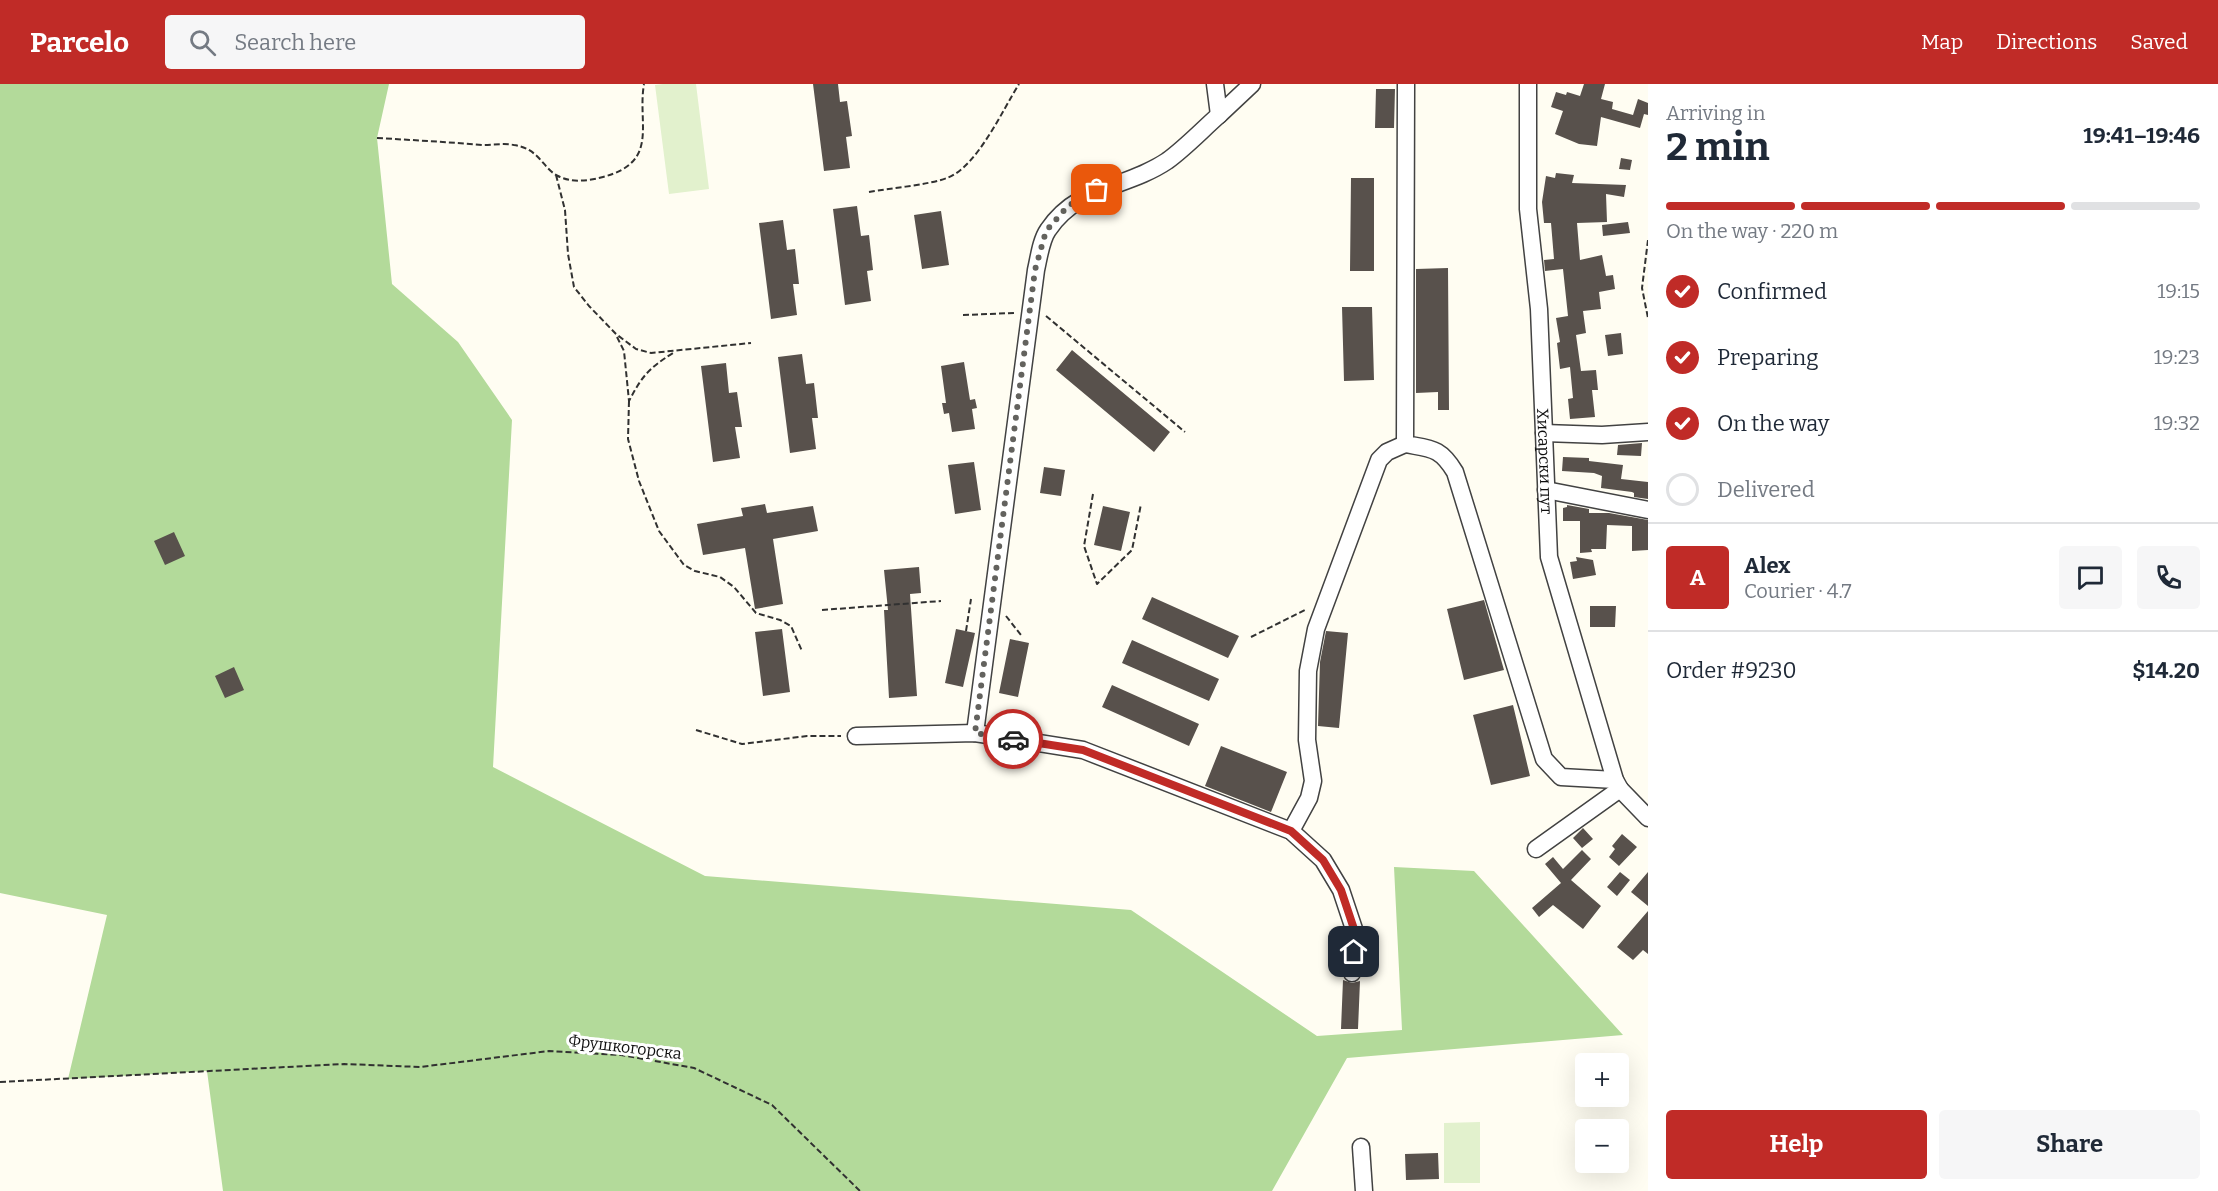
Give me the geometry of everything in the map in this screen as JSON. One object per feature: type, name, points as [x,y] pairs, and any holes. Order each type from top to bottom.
[{"type":"street","points":[[1215,84],[1219,115]]},
{"type":"street","points":[[975,733],[1035,270],[1046,231],[1068,206],[1097,190],[1145,172],[1167,160],[1252,84]]},
{"type":"street","points":[[1405,444],[1406,84]]},
{"type":"street","name":"Хисарски пут","points":[[1528,84],[1528,209],[1539,309],[1549,557],[1618,784],[1648,818]]},
{"type":"street","points":[[1544,433],[1602,435],[1648,432]]},
{"type":"street","points":[[1291,831],[1309,798],[1313,781],[1307,740],[1308,671],[1316,629],[1379,460],[1387,452],[1405,444],[1436,450],[1447,458],[1455,472],[1544,759],[1561,777],[1618,784]]},
{"type":"street","points":[[1546,490],[1648,510]]},
{"type":"street","points":[[856,736],[975,733],[1083,750],[1291,831],[1323,860],[1341,890],[1355,932],[1353,973]]},
{"type":"street","points":[[1536,849],[1618,784]]},
{"type":"street","points":[[1361,1147],[1364,1191]]},
{"type":"path","points":[[556,175],[571,181],[595,179],[617,173],[633,161],[643,145],[644,84]]},
{"type":"path","points":[[869,192],[946,178],[961,171],[980,147],[1019,84]]},
{"type":"path","points":[[376,138],[514,145],[528,149],[542,159],[556,175],[565,210],[568,254],[574,287],[616,334],[636,349],[651,353],[751,343]]},
{"type":"path","points":[[1648,240],[1642,288],[1648,318]]},
{"type":"path","points":[[963,315],[1042,313],[1185,432]]},
{"type":"path","points":[[616,334],[624,351],[629,401],[628,439],[639,481],[659,531],[684,565],[695,571],[720,577],[734,586],[756,613],[791,626],[802,651]]},
{"type":"path","points":[[629,401],[641,378],[656,363],[674,352]]},
{"type":"path","points":[[1093,494],[1084,546],[1097,584],[1132,550],[1142,504]]},
{"type":"path","points":[[966,631],[970,599]]},
{"type":"path","points":[[1251,637],[1326,600]]},
{"type":"path","points":[[822,610],[941,601]]},
{"type":"path","points":[[696,730],[742,744],[807,736],[856,736]]},
{"type":"path","name":"Фрушкогорска","points":[[0,1082],[344,1064],[420,1067],[549,1051],[621,1055],[694,1068],[772,1105],[860,1191]]},
{"type":"green space","points":[[0,84],[389,84],[377,138],[392,284],[458,342],[512,420],[493,767],[705,876],[1131,910],[1317,1036],[1402,1030],[1394,867],[1474,871],[1623,1035],[1347,1058],[1272,1191],[223,1191],[207,1071],[68,1079],[107,915],[0,893]]},
{"type":"green space","points":[[696,84],[709,189],[669,194],[655,85]]},
{"type":"green space","points":[[1480,1122],[1480,1183],[1444,1183],[1444,1123]]},
{"type":"building","points":[[813,84],[838,84],[840,102],[847,101],[852,136],[846,137],[850,168],[824,171]]},
{"type":"building","points":[[1584,84],[1605,84],[1601,99],[1613,102],[1612,109],[1633,115],[1638,99],[1648,103],[1648,115],[1644,114],[1640,128],[1601,117],[1597,146],[1579,144],[1555,134],[1563,111],[1551,107],[1556,92],[1566,95],[1567,92],[1580,96]]},
{"type":"building","points":[[1376,89],[1395,89],[1394,128],[1375,128]]},
{"type":"building","points":[[1621,158],[1632,160],[1630,170],[1619,169]]},
{"type":"building","points":[[1556,173],[1574,175],[1572,183],[1626,185],[1624,197],[1606,194],[1607,222],[1577,223],[1580,260],[1602,255],[1606,276],[1613,275],[1615,289],[1599,292],[1601,309],[1583,311],[1586,333],[1576,335],[1581,371],[1596,370],[1598,390],[1592,390],[1595,417],[1570,419],[1568,399],[1573,398],[1570,367],[1560,369],[1557,343],[1560,342],[1556,318],[1568,316],[1563,269],[1545,271],[1544,260],[1554,259],[1551,223],[1544,223],[1542,202],[1546,176],[1555,178]]},
{"type":"building","points":[[1351,178],[1374,178],[1374,271],[1350,271]]},
{"type":"building","points":[[857,206],[861,236],[869,235],[873,270],[867,271],[871,301],[845,305],[833,209]]},
{"type":"building","points":[[941,211],[949,265],[922,269],[914,215]]},
{"type":"building","points":[[783,220],[787,250],[795,249],[799,284],[793,284],[797,315],[771,319],[759,223]]},
{"type":"building","points":[[1628,222],[1630,233],[1603,236],[1602,225]]},
{"type":"building","points":[[1448,268],[1449,410],[1438,410],[1438,392],[1416,393],[1416,269]]},
{"type":"building","points":[[1342,307],[1372,307],[1374,380],[1344,381]]},
{"type":"building","points":[[1621,333],[1623,354],[1608,356],[1605,335]]},
{"type":"building","points":[[1072,350],[1170,432],[1154,452],[1056,370]]},
{"type":"building","points":[[802,354],[806,384],[814,383],[818,418],[812,418],[816,449],[790,453],[778,357]]},
{"type":"building","points":[[964,362],[970,400],[975,399],[977,408],[972,409],[975,429],[952,432],[949,413],[944,414],[942,403],[946,403],[941,366]]},
{"type":"building","points":[[726,363],[729,393],[737,392],[742,427],[735,427],[740,458],[713,462],[701,366]]},
{"type":"building","points":[[1642,443],[1641,456],[1617,455],[1618,445]]},
{"type":"building","points":[[1563,457],[1589,458],[1589,461],[1623,465],[1621,479],[1648,482],[1648,499],[1634,497],[1632,492],[1601,488],[1602,476],[1594,473],[1562,471]]},
{"type":"building","points":[[974,462],[981,510],[955,514],[948,465]]},
{"type":"building","points":[[1044,467],[1065,470],[1061,496],[1040,493]]},
{"type":"building","points":[[765,504],[767,513],[813,506],[818,531],[773,539],[783,604],[755,609],[745,548],[703,555],[697,524],[743,516],[741,508]]},
{"type":"building","points":[[1567,505],[1589,509],[1589,513],[1609,513],[1648,520],[1648,550],[1632,551],[1632,526],[1607,525],[1606,549],[1591,549],[1592,552],[1580,553],[1580,521],[1563,521],[1563,508]]},
{"type":"building","points":[[1103,506],[1130,512],[1121,551],[1094,545]]},
{"type":"building","points":[[174,532],[185,556],[165,565],[154,541]]},
{"type":"building","points":[[1576,557],[1593,560],[1596,575],[1573,579],[1570,562],[1577,561]]},
{"type":"building","points":[[919,567],[921,593],[910,594],[917,696],[889,698],[884,610],[888,610],[884,570]]},
{"type":"building","points":[[1152,597],[1239,636],[1228,658],[1142,619]]},
{"type":"building","points":[[1484,600],[1504,670],[1464,680],[1447,609]]},
{"type":"building","points":[[1590,606],[1616,606],[1615,627],[1590,627]]},
{"type":"building","points":[[782,629],[790,692],[763,696],[755,632]]},
{"type":"building","points":[[956,629],[975,633],[963,687],[945,683]]},
{"type":"building","points":[[1326,631],[1348,633],[1339,728],[1318,726],[1320,662]]},
{"type":"building","points":[[1010,639],[1029,643],[1018,697],[999,693]]},
{"type":"building","points":[[1132,640],[1219,679],[1209,701],[1122,663]]},
{"type":"building","points":[[234,667],[244,690],[225,698],[215,676]]},
{"type":"building","points":[[1112,685],[1199,724],[1189,746],[1102,707]]},
{"type":"building","points":[[1513,705],[1530,776],[1491,785],[1473,715]]},
{"type":"building","points":[[1221,746],[1287,772],[1271,812],[1205,786]]},
{"type":"building","points":[[1583,828],[1593,839],[1582,848],[1573,838]]},
{"type":"building","points":[[1622,834],[1637,847],[1619,866],[1609,857],[1615,849],[1612,846]]},
{"type":"building","points":[[1582,850],[1591,859],[1571,880],[1601,906],[1583,929],[1553,905],[1539,917],[1532,908],[1561,883],[1545,864],[1553,857],[1563,869]]},
{"type":"building","points":[[1620,872],[1630,880],[1617,896],[1607,887]]},
{"type":"building","points":[[1648,872],[1648,906],[1631,892]]},
{"type":"building","points":[[1648,911],[1648,954],[1643,950],[1633,960],[1617,947]]},
{"type":"building","points":[[1343,980],[1352,983],[1360,981],[1358,1029],[1341,1029]]},
{"type":"building","points":[[1438,1153],[1439,1179],[1406,1180],[1405,1154]]},
{"type":"way so far","points":[[1013,739],[975,733],[1035,270],[1046,231],[1068,206],[1097,190]]},
{"type":"route","points":[[1013,739],[1083,750],[1291,831],[1323,860],[1341,890],[1355,932],[1354,952]]}]
